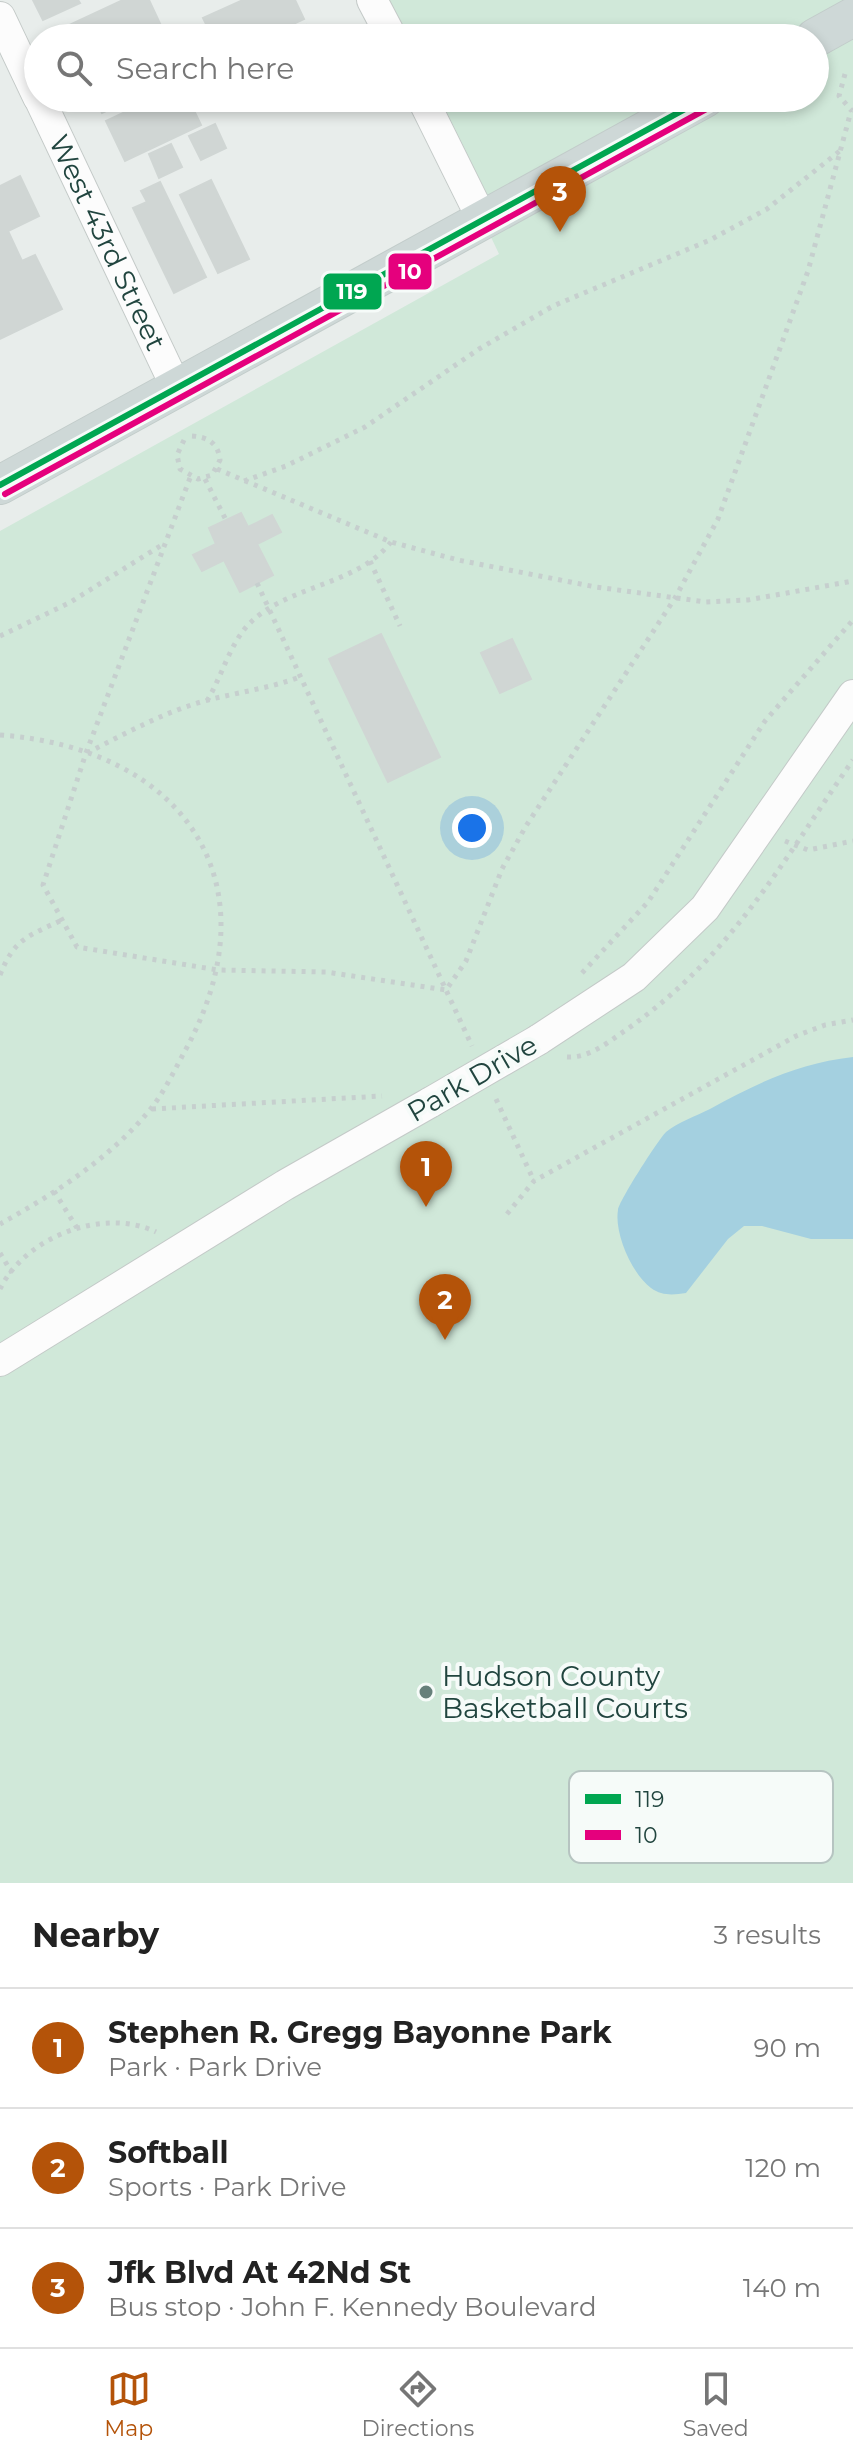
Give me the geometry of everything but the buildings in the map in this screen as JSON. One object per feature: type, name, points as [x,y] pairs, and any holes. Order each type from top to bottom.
[{"type":"main road","points":[[829,30],[853,17]]},
{"type":"main road","points":[[0,485],[679,112]]},
{"type":"street","points":[[372,0],[385,24]]},
{"type":"street","name":"West 43rd Street","points":[[0,17],[24,68]]},
{"type":"street","name":"West 43rd Street","points":[[45,112],[176,387]]},
{"type":"street","points":[[429,112],[482,219]]},
{"type":"street","name":"Park Drive","points":[[0,1361],[178,1250],[538,1040],[634,977],[705,908],[853,695]]},
{"type":"path","points":[[446,990],[466,961],[502,869],[526,826],[675,598],[718,519],[808,271],[852,111],[839,96],[845,74]]},
{"type":"path","points":[[244,481],[286,466],[365,427],[479,349],[553,306],[710,240],[756,215],[813,175],[841,150]]},
{"type":"path","points":[[184,440],[177,462],[190,478],[205,479],[217,469],[220,460],[216,446],[206,438],[192,436]]},
{"type":"path","points":[[217,469],[391,542],[458,560],[580,584],[706,602],[748,600],[853,581]]},
{"type":"path","points":[[190,478],[86,753],[43,882],[62,920],[77,947],[218,970],[326,972],[446,990]]},
{"type":"path","points":[[205,479],[226,520]]},
{"type":"path","points":[[207,701],[222,675],[234,644],[249,624],[269,609],[370,561],[391,542]]},
{"type":"path","points":[[0,636],[69,603],[166,543]]},
{"type":"path","points":[[370,561],[400,626]]},
{"type":"path","points":[[257,583],[477,1058]]},
{"type":"path","points":[[576,978],[648,902],[765,721],[853,620]]},
{"type":"path","points":[[86,753],[154,719],[207,701],[266,689],[300,677]]},
{"type":"path","points":[[0,735],[20,736],[86,753],[114,764],[158,790],[188,820],[211,864],[222,920],[218,970],[200,1022],[151,1109],[123,1139],[54,1191],[0,1224]]},
{"type":"path","points":[[763,826],[796,847],[808,850],[853,841]]},
{"type":"path","points":[[0,975],[11,949],[19,941],[62,920]]},
{"type":"path","points":[[507,1214],[534,1181],[796,1036],[825,1025],[853,1020]]},
{"type":"path","points":[[490,1086],[534,1181]]},
{"type":"path","points":[[151,1109],[378,1096],[419,1109]]},
{"type":"path","points":[[54,1191],[77,1228]]},
{"type":"path","points":[[0,1289],[12,1273],[48,1242],[77,1228],[102,1222],[142,1225],[161,1234],[178,1250]]},
{"type":"path","points":[[0,1253],[12,1273]]},
{"type":"green space","points":[[378,0],[853,0],[853,1883],[0,1883],[0,531],[499,254],[432,112],[829,112],[829,24],[389,24]]},
{"type":"water","points":[[853,1057],[853,1239],[811,1239],[762,1226],[744,1226],[728,1239],[686,1293],[659,1292],[644,1282],[622,1241],[618,1210],[639,1171],[666,1132],[779,1076],[814,1064]]},
{"type":"transit line","name":"119","points":[[0,485],[679,112]]},
{"type":"transit line","name":"10","points":[[5,494],[701,112]]},
{"type":"place","name":"Jfk Blvd At 42Nd St","points":[[560,232]]},
{"type":"place","name":"Stephen R. Gregg Bayonne Park","points":[[426,1207]]},
{"type":"place","name":"Softball","points":[[445,1340]]},
{"type":"place","name":"Hudson County Basketball Courts","points":[[426,1692]]}]
